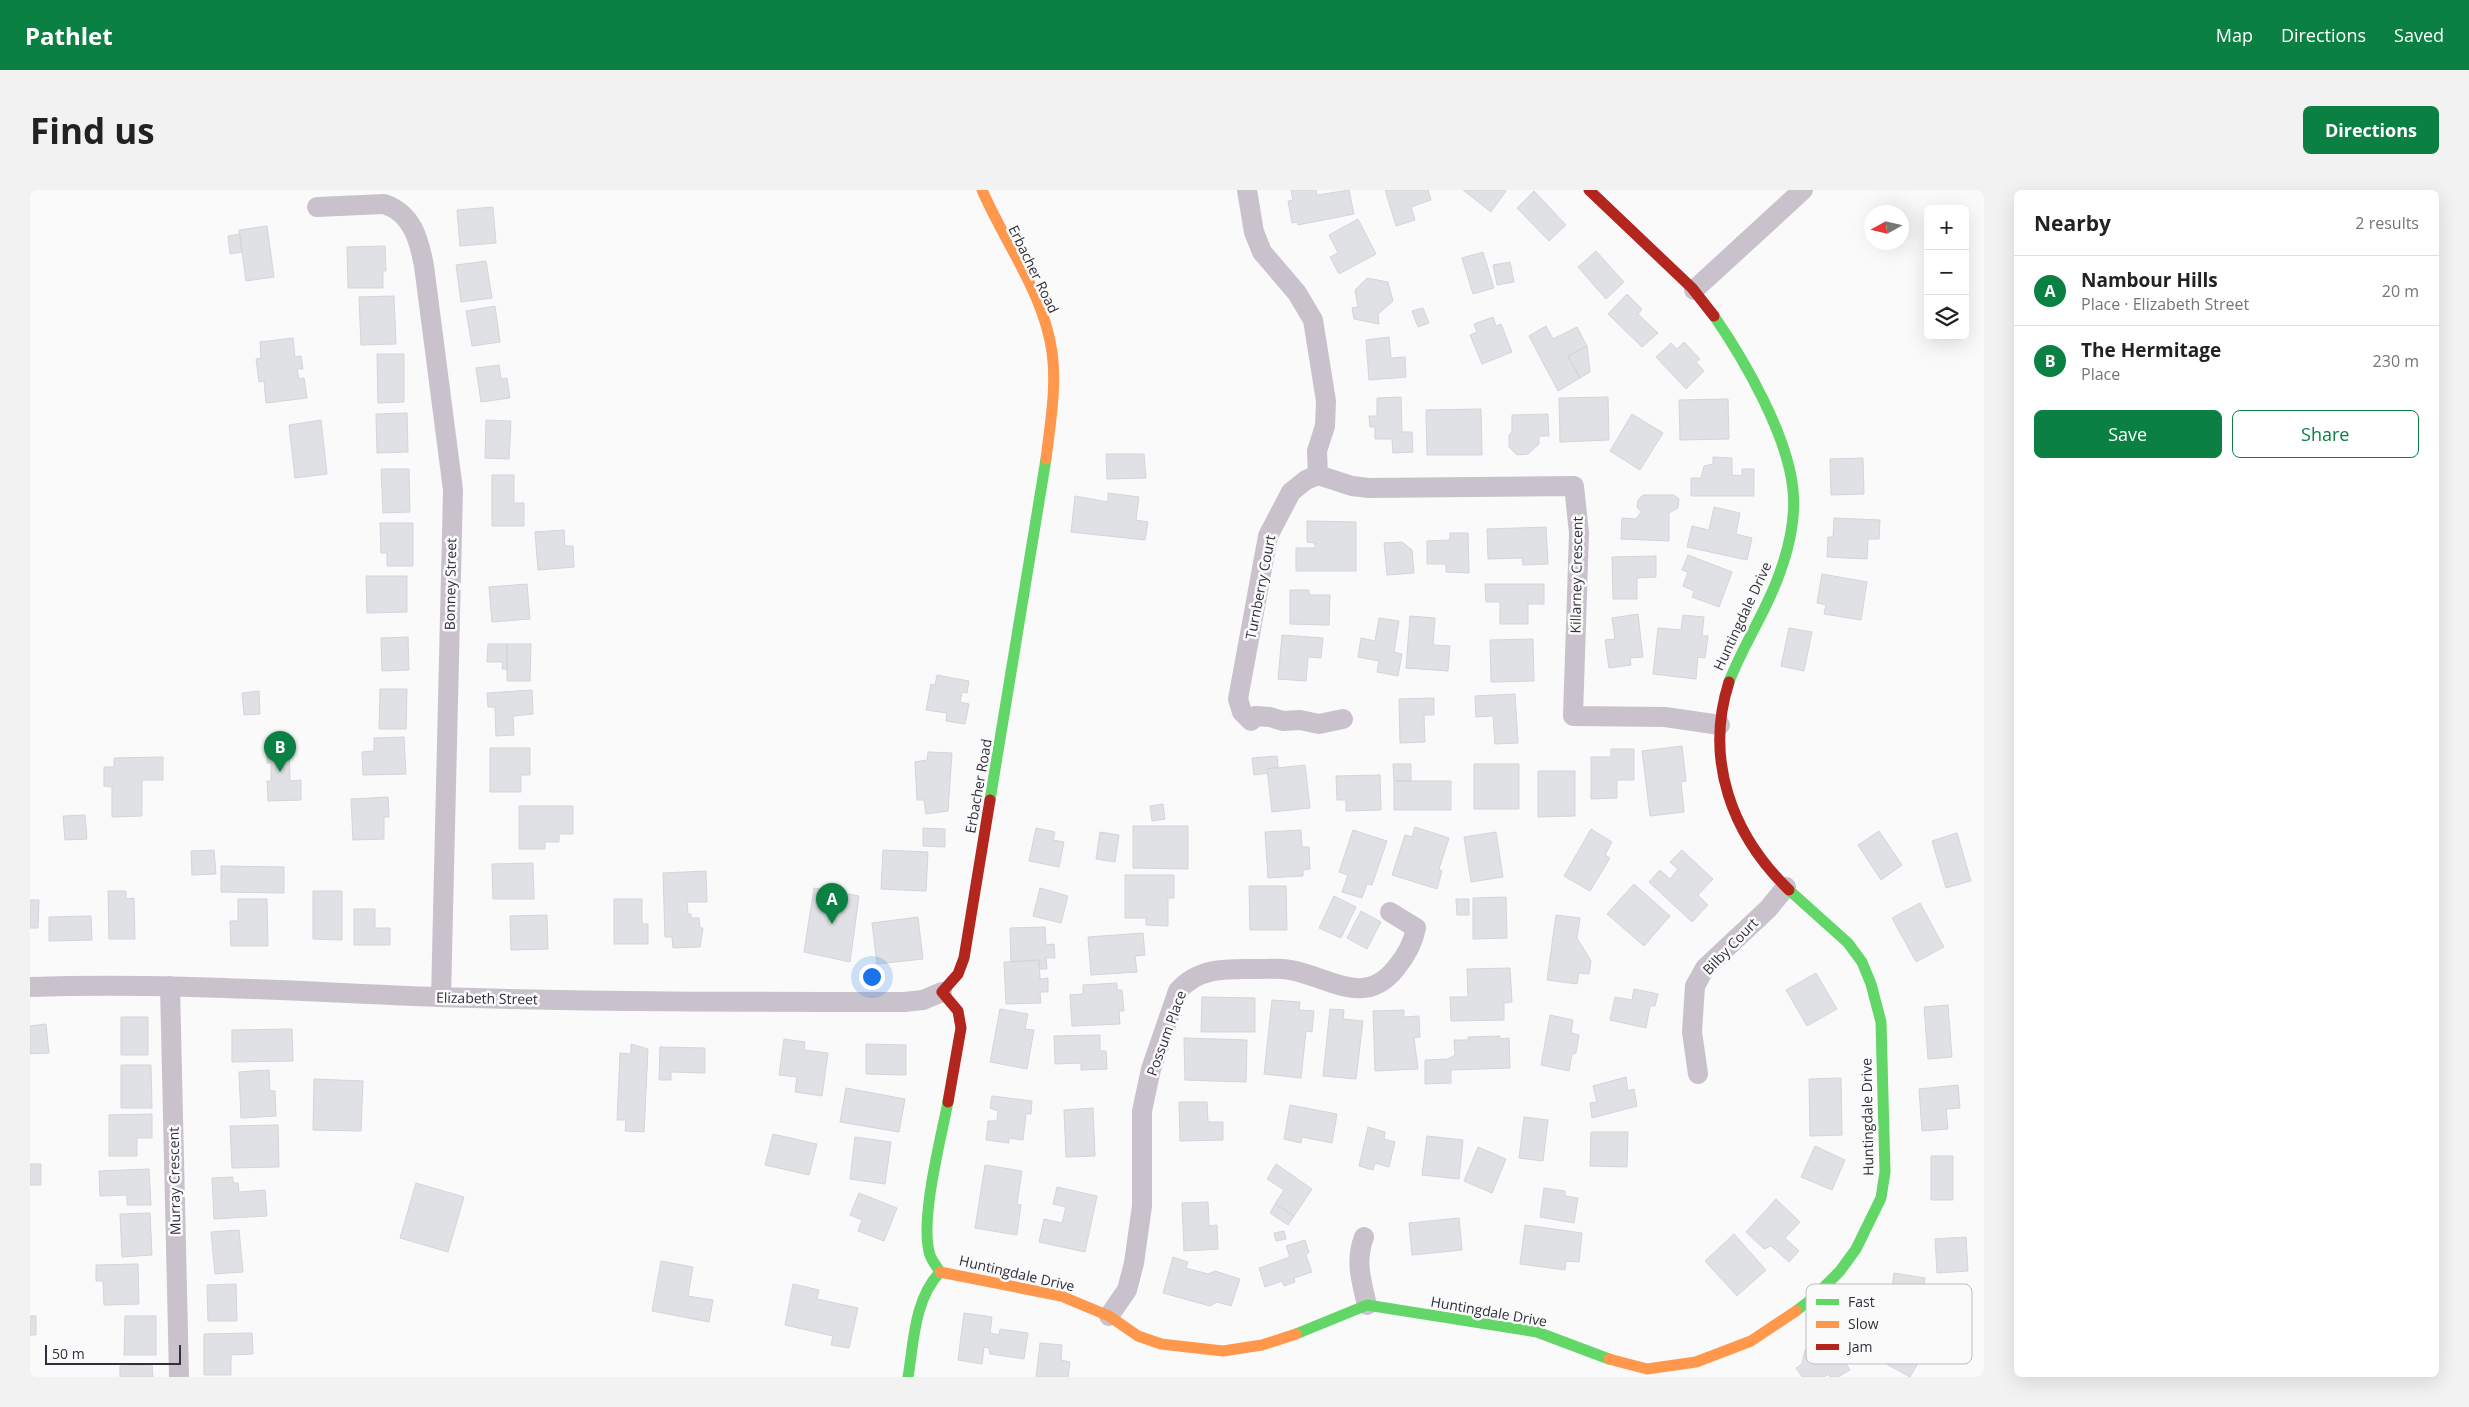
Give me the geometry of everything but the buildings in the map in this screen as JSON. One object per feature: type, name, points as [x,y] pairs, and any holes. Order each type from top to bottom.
[{"type":"street","name":"Erbacher Road","points":[[942,992],[958,974],[964,958],[1043,481],[1052,413],[1052,350],[1043,319],[996,224],[982,190]]},
{"type":"street","points":[[1247,190],[1254,232],[1262,252],[1297,293],[1313,320],[1326,401],[1325,426],[1317,451],[1318,475]]},
{"type":"street","name":"Huntingdale Drive","points":[[1589,190],[1614,216],[1694,290],[1728,337],[1773,420],[1788,457],[1794,486],[1796,511],[1786,555],[1778,581],[1734,668],[1725,693],[1720,725],[1721,744],[1733,812],[1745,838],[1786,887],[1842,937],[1862,961],[1877,1000],[1881,1022],[1885,1172],[1881,1198],[1856,1249],[1840,1271],[1827,1284]]},
{"type":"street","points":[[1694,290],[1803,190]]},
{"type":"street","points":[[317,207],[383,197]]},
{"type":"street","name":"Bonney Street","points":[[383,197],[404,213],[420,243],[453,490],[440,997]]},
{"type":"street","name":"Turnberry Court","points":[[1318,475],[1306,480],[1291,492],[1268,536],[1238,699],[1242,712],[1251,721],[1255,716],[1270,717],[1283,721],[1300,720],[1319,724],[1343,719]]},
{"type":"street","name":"Killarney Crescent","points":[[1318,475],[1352,486],[1369,488],[1574,486],[1579,533],[1573,716],[1665,717],[1720,725]]},
{"type":"street","name":"Bilby Court","points":[[1698,1074],[1692,1032],[1695,986],[1705,968],[1768,909],[1786,887]]},
{"type":"street","name":"Possum Place","points":[[1109,1316],[1127,1290],[1134,1263],[1142,1206],[1142,1111],[1151,1069],[1178,991],[1186,981],[1220,969],[1289,970],[1344,987],[1357,989],[1371,987],[1393,972],[1413,943],[1416,928],[1390,912]]},
{"type":"street","name":"Elizabeth Street","points":[[30,987],[170,986],[440,997],[722,1002],[894,1002],[923,1000],[942,992]]},
{"type":"street","name":"Murray Crescent","points":[[170,986],[179,1377]]},
{"type":"street","points":[[908,1377],[921,1299],[930,1279],[940,1272],[930,1255],[927,1224],[962,1020],[956,1008],[942,992]]},
{"type":"street","points":[[1364,1236],[1359,1250],[1358,1265],[1366,1305]]},
{"type":"street","name":"Huntingdale Drive","points":[[940,1272],[1061,1296],[1109,1316],[1138,1336],[1161,1344],[1224,1351],[1262,1345],[1289,1337],[1366,1305],[1537,1332],[1624,1365],[1647,1369],[1696,1362],[1751,1341],[1806,1303]]},
{"type":"traffic: fast","points":[[1714,316],[1739,355],[1774,423],[1789,469],[1794,501],[1791,533],[1774,589],[1729,682]]},
{"type":"traffic: fast","points":[[990,800],[1046,459]]},
{"type":"traffic: fast","points":[[1789,890],[1848,943],[1862,962],[1871,984],[1881,1022],[1885,1172],[1881,1198],[1856,1249],[1840,1271],[1827,1284]]},
{"type":"traffic: fast","points":[[908,1377],[916,1322],[920,1308],[931,1283],[940,1272],[930,1255],[927,1240],[927,1222],[932,1180],[948,1102]]},
{"type":"traffic: fast","points":[[1796,1311],[1806,1303]]},
{"type":"traffic: fast","points":[[1296,1334],[1367,1305],[1537,1332],[1609,1359]]},
{"type":"traffic: slow","points":[[982,190],[1023,269],[1048,331],[1054,379],[1046,459]]},
{"type":"traffic: slow","points":[[940,1272],[1061,1296],[1109,1316],[1138,1336],[1161,1344],[1223,1351],[1262,1345],[1296,1334]]},
{"type":"traffic: slow","points":[[1609,1359],[1647,1369],[1696,1362],[1751,1341],[1796,1311]]},
{"type":"traffic: jam","points":[[1589,190],[1692,288],[1714,316]]},
{"type":"traffic: jam","points":[[1729,682],[1722,711],[1720,740],[1722,768],[1728,795],[1738,821],[1752,845],[1789,890]]},
{"type":"traffic: jam","points":[[948,1102],[961,1028],[958,1011],[942,992],[958,974],[964,958],[990,800]]},
{"type":"place","name":"The Hermitage","points":[[280,772]]},
{"type":"place","name":"Nambour Hills","points":[[832,924]]}]
